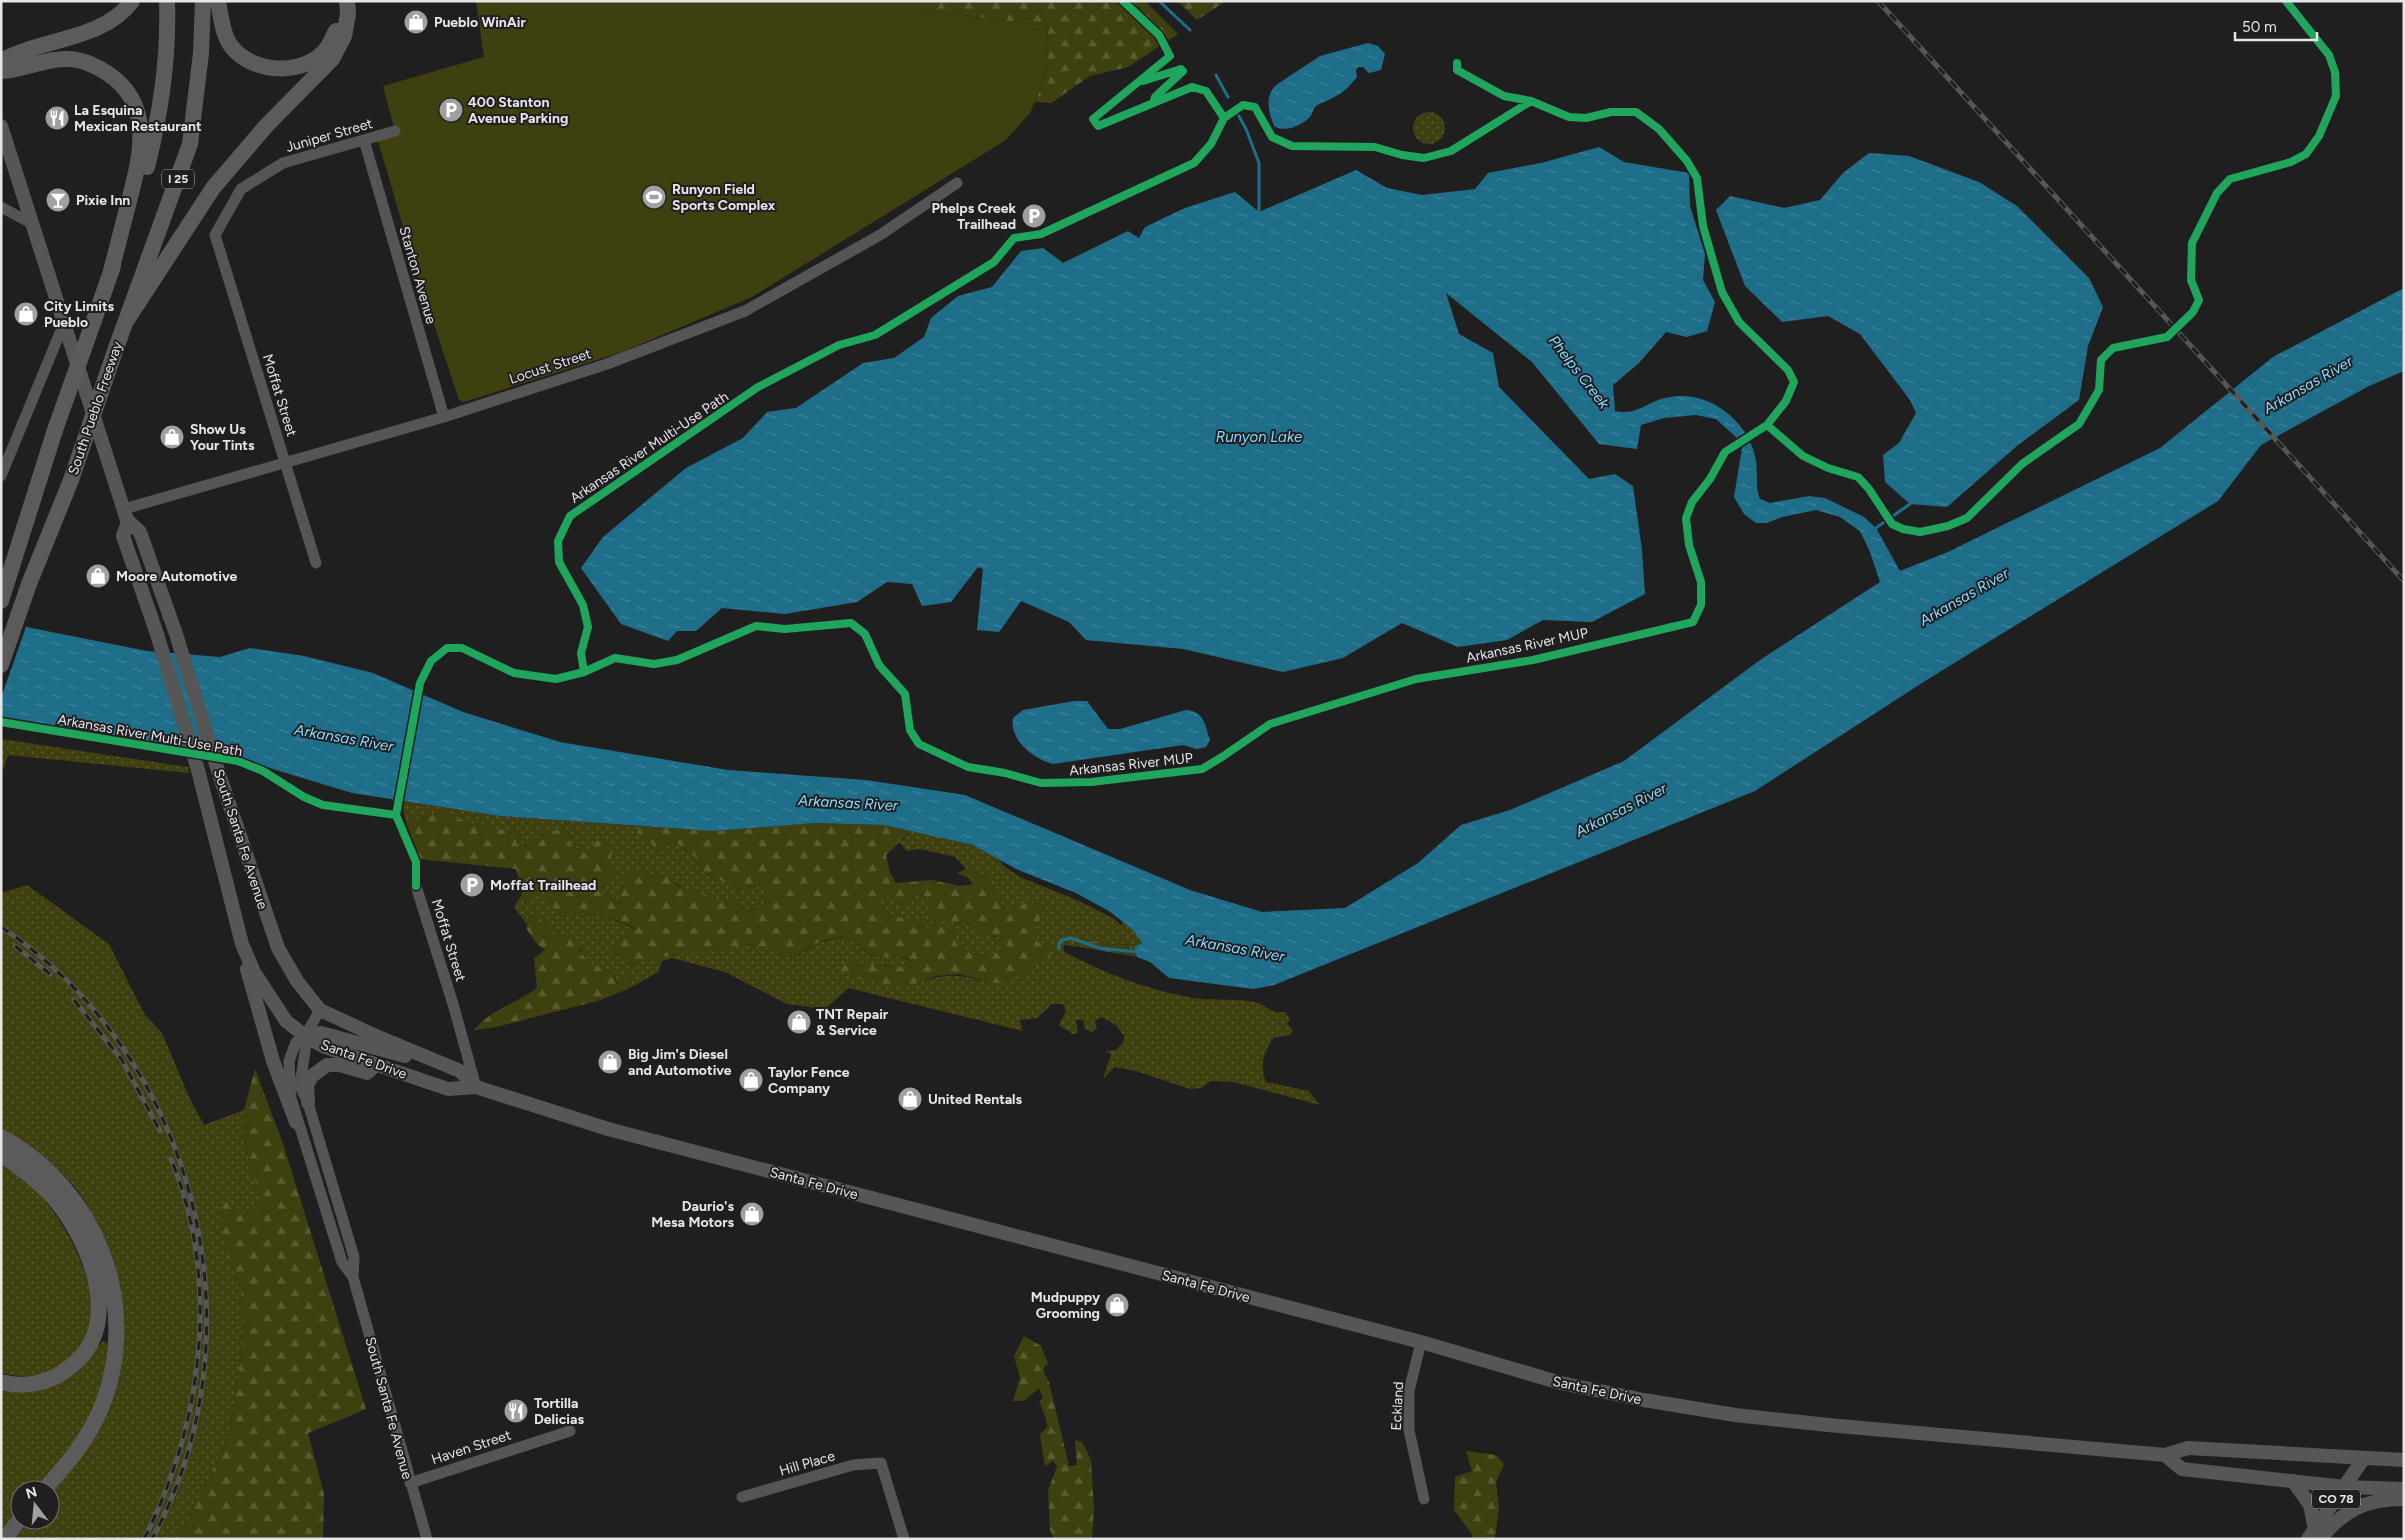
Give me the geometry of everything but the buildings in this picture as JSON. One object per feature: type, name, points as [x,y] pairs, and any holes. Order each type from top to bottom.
[{"type":"highway","points":[[1,61],[32,48],[101,25],[120,13],[132,1]]},
{"type":"highway","name":"I 25","points":[[1,601],[55,430],[144,177],[160,111],[167,51],[167,1]]},
{"type":"highway","name":"South Pueblo Freeway","points":[[1,666],[70,480],[190,144],[202,53],[202,1]]},
{"type":"highway","points":[[218,1],[224,32],[238,53],[249,61],[279,69],[306,63],[327,48],[337,29],[336,1]]},
{"type":"highway","points":[[125,323],[213,188],[266,126],[332,59],[344,36],[348,14],[347,1]]},
{"type":"highway","points":[[1,71],[44,61],[69,59],[96,66],[114,78],[128,94],[139,115],[141,137],[140,160],[110,275]]},
{"type":"highway","points":[[1,1137],[40,1163],[75,1202],[99,1243],[106,1260],[114,1296],[117,1324],[115,1352],[112,1371],[102,1406],[79,1447],[52,1480]]},
{"type":"highway","points":[[1,1155],[30,1175],[66,1214],[88,1256],[97,1288],[100,1310],[96,1332],[91,1342],[70,1368],[40,1383],[19,1385],[1,1382]]},
{"type":"main road","name":"South Santa Fe Avenue","points":[[1,126],[126,516],[140,532],[176,634],[278,948],[297,981],[320,1010]]},
{"type":"main road","name":"South Santa Fe Avenue","points":[[126,516],[123,536],[157,634],[198,770],[242,944],[254,972]]},
{"type":"main road","points":[[242,944],[256,1006],[273,1061],[296,1122]]},
{"type":"main road","name":"Santa Fe Drive","points":[[254,972],[286,1021],[305,1036],[325,1047],[448,1089],[476,1087],[608,1129],[1421,1342],[1560,1383],[1644,1400],[1735,1415],[2165,1455]]},
{"type":"main road","name":"Santa Fe Drive","points":[[320,1010],[460,1071],[476,1087]]},
{"type":"main road","points":[[305,1036],[321,1033],[403,1056],[436,1061]]},
{"type":"main road","points":[[308,1103],[307,1085],[312,1076],[321,1068],[327,1065],[340,1065],[367,1073],[376,1065]]},
{"type":"main road","points":[[2165,1455],[2188,1448],[2404,1460]]},
{"type":"main road","points":[[2165,1455],[2182,1470],[2345,1487],[2404,1489]]},
{"type":"main road","name":"CO 78","points":[[2314,1536],[2364,1458]]},
{"type":"main road","points":[[2294,1481],[2310,1505],[2314,1536],[2337,1519],[2361,1506],[2404,1499]]},
{"type":"street","name":"Juniper Street","points":[[215,235],[241,190],[283,164],[395,131]]},
{"type":"street","name":"Stanton Avenue","points":[[364,140],[444,417]]},
{"type":"street","name":"Locust Street","points":[[126,516],[285,463],[444,417],[607,364],[745,311],[880,235],[957,183]]},
{"type":"street","points":[[1,207],[31,223]]},
{"type":"street","name":"Moffat Street","points":[[215,235],[316,563]]},
{"type":"street","points":[[1,476],[64,323]]},
{"type":"street","name":"Moffat Street","points":[[416,886],[454,1004],[476,1087]]},
{"type":"street","name":"South Santa Fe Avenue","points":[[320,1010],[305,1036],[296,1042],[289,1061],[290,1098],[296,1122],[342,1262],[353,1277]]},
{"type":"street","name":"South Santa Fe Avenue","points":[[305,1036],[306,1044],[300,1086],[308,1103],[354,1257],[353,1277],[427,1539]]},
{"type":"street","name":"Eckland","points":[[1421,1342],[1409,1392],[1409,1430],[1424,1500]]},
{"type":"street","name":"Haven Street","points":[[410,1483],[570,1431]]},
{"type":"street","name":"Hill Place","points":[[742,1498],[854,1464],[881,1462],[904,1539]]},
{"type":"green space","name":"Runyon Field Sports Complex","points":[[476,1],[917,1],[923,10],[1048,26],[1045,77],[1030,113],[1006,140],[752,297],[622,352],[464,402],[459,400],[411,254],[377,137],[395,131],[383,86],[484,57]]},
{"type":"green space","points":[[1145,1],[1178,34],[1128,67],[1090,76],[1051,103],[1035,102],[1045,77],[1048,26],[923,10],[917,2]]},
{"type":"green space","points":[[1177,1],[1226,1],[1197,20]]},
{"type":"green space","points":[[1429,112],[1441,116],[1445,128],[1441,140],[1429,144],[1417,140],[1413,128],[1417,116]]},
{"type":"green space","points":[[1,739],[188,767],[189,773],[8,755],[1,776]]},
{"type":"green space","points":[[402,801],[500,816],[640,826],[638,835],[648,839],[657,851],[674,842],[695,857],[700,870],[738,889],[759,886],[766,893],[764,906],[748,912],[734,901],[722,904],[680,887],[669,878],[624,879],[619,904],[600,892],[607,882],[589,854],[571,845],[568,832],[544,832],[529,846],[516,843],[520,832],[501,831],[468,823],[443,812],[406,823]]},
{"type":"green space","points":[[443,812],[480,825],[520,832],[516,843],[528,846],[546,832],[555,830],[568,832],[571,845],[589,854],[591,847],[600,838],[613,844],[610,863],[616,870],[600,892],[619,904],[624,879],[630,868],[669,878],[677,886],[708,896],[722,904],[734,901],[748,912],[764,906],[766,893],[759,886],[738,889],[700,870],[695,857],[675,842],[657,851],[648,839],[637,835],[640,826],[713,831],[816,823],[884,825],[911,831],[886,855],[890,873],[896,883],[932,880],[960,886],[973,884],[969,878],[957,873],[966,869],[989,877],[1001,906],[1010,910],[1031,901],[1043,911],[1036,928],[1037,942],[1053,946],[1049,959],[1008,982],[995,983],[959,974],[936,976],[904,988],[858,979],[840,970],[847,962],[877,964],[896,968],[915,963],[900,957],[874,956],[856,942],[840,937],[815,944],[794,957],[783,956],[766,947],[745,944],[708,953],[680,953],[628,965],[612,952],[634,928],[598,915],[559,913],[547,903],[548,890],[538,889],[526,903],[516,869],[420,859],[406,823]],"holes":[[[920,894],[931,899],[927,912],[932,917],[934,928],[929,931],[922,921],[914,917],[902,918],[893,916],[876,902],[879,898],[893,898],[902,906]],[[942,916],[950,919],[954,924],[971,922],[980,934],[1000,937],[1004,946],[1001,952],[984,955],[963,951],[956,943],[955,932],[943,926],[940,920]]]},
{"type":"green space","points":[[911,831],[973,845],[996,856],[1004,866],[1020,877],[1079,901],[1113,918],[1121,925],[1123,922],[1132,929],[1142,944],[1117,945],[1079,938],[1075,942],[1080,947],[1064,945],[1063,951],[1078,959],[1126,980],[1176,995],[1254,1002],[1275,1012],[1285,1012],[1290,1019],[1287,1024],[1293,1030],[1290,1035],[1273,1038],[1265,1054],[1263,1065],[1266,1082],[1309,1091],[1320,1105],[1233,1082],[1211,1081],[1201,1088],[1190,1089],[1136,1071],[1115,1067],[1103,1079],[1111,1054],[1105,1051],[1116,1050],[1123,1043],[1124,1036],[1116,1025],[1101,1017],[1095,1021],[1097,1028],[1092,1032],[1085,1029],[1083,1020],[1076,1020],[1078,1033],[1073,1034],[1059,1025],[1066,1011],[1063,1004],[1052,1004],[1037,1018],[1020,1020],[1023,1031],[848,988],[825,1009],[787,1004],[725,972],[672,958],[662,961],[658,972],[630,988],[632,978],[625,973],[618,984],[612,971],[588,962],[581,950],[556,935],[538,917],[530,918],[527,925],[514,907],[523,892],[526,903],[538,888],[548,890],[559,913],[598,915],[625,924],[634,929],[624,939],[628,965],[680,953],[708,953],[745,944],[766,947],[783,956],[794,957],[807,949],[832,939],[840,938],[856,942],[871,955],[900,957],[916,964],[896,968],[877,964],[904,988],[929,979],[949,976],[968,977],[995,983],[1037,942],[1031,902],[1010,910],[1001,906],[989,877],[966,869],[955,857],[920,849],[907,851],[900,843]]},
{"type":"green space","points":[[27,885],[109,944],[145,1015],[162,1033],[189,1097],[204,1125],[244,1110],[243,1138],[260,1198],[255,1212],[245,1214],[228,1202],[225,1248],[241,1291],[244,1336],[229,1436],[179,1539],[16,1539],[23,1530],[60,1530],[60,1484],[80,1460],[105,1420],[115,1395],[124,1343],[120,1290],[114,1264],[105,1240],[85,1202],[52,1163],[33,1148],[1,1128],[1,893]]},
{"type":"green space","points":[[920,894],[931,899],[934,928],[929,931],[915,918],[900,920],[895,918],[876,902],[879,898],[893,898],[902,906]]},
{"type":"green space","points":[[942,916],[950,918],[954,924],[971,922],[994,937],[1000,937],[1004,946],[1001,952],[984,955],[963,951],[956,943],[955,932],[943,926],[940,920]]},
{"type":"green space","points":[[538,917],[556,935],[571,937],[588,962],[612,971],[617,984],[625,973],[632,978],[630,988],[601,1000],[496,1027],[474,1030],[488,1017],[537,988],[534,958],[545,950],[537,944],[526,928],[530,918]]},
{"type":"green space","points":[[1079,938],[1117,945],[1142,944],[1134,947],[1137,957],[1080,947],[1075,942]]},
{"type":"green space","points":[[255,1069],[283,1144],[366,1409],[308,1433],[324,1494],[323,1539],[179,1539],[229,1436],[244,1336],[241,1291],[225,1248],[220,1205],[228,1201],[245,1214],[255,1212],[260,1198],[243,1138],[244,1110]]},
{"type":"green space","points":[[1,1165],[21,1177],[38,1192],[65,1229],[77,1252],[92,1301],[91,1324],[83,1345],[66,1363],[58,1368],[35,1376],[1,1373]]},
{"type":"green space","points":[[1024,1336],[1041,1346],[1048,1364],[1044,1367],[1044,1372],[1049,1382],[1069,1466],[1077,1465],[1075,1440],[1082,1442],[1091,1460],[1094,1510],[1092,1539],[1054,1539],[1050,1530],[1048,1491],[1057,1466],[1053,1461],[1045,1466],[1040,1435],[1047,1427],[1046,1418],[1039,1401],[1043,1398],[1039,1388],[1024,1401],[1013,1401],[1020,1378],[1014,1356]]},
{"type":"green space","points":[[102,1342],[106,1342],[108,1347],[105,1371],[91,1414],[75,1441],[44,1480],[10,1480],[10,1522],[1,1533],[1,1390],[57,1384],[80,1370]]},
{"type":"green space","points":[[1466,1451],[1496,1455],[1504,1464],[1496,1482],[1499,1507],[1495,1539],[1472,1539],[1472,1534],[1454,1510],[1455,1477],[1472,1471]]},
{"type":"water","points":[[1368,43],[1378,46],[1385,54],[1381,70],[1369,73],[1363,67],[1358,67],[1356,70],[1357,77],[1348,88],[1315,107],[1311,116],[1298,126],[1283,129],[1274,126],[1269,110],[1269,100],[1272,90],[1276,85],[1320,56]]},
{"type":"water","name":"Runyon Lake","points":[[1599,147],[1624,162],[1689,173],[1690,206],[1705,254],[1703,280],[1715,302],[1707,331],[1687,337],[1666,332],[1639,363],[1613,385],[1615,411],[1629,412],[1658,400],[1681,396],[1696,398],[1724,410],[1736,421],[1752,446],[1756,461],[1760,499],[1770,503],[1809,496],[1825,498],[1864,517],[1876,528],[1900,571],[1948,552],[2160,448],[2273,357],[2404,288],[2404,371],[2369,386],[2261,445],[2218,501],[1925,681],[1755,791],[1274,985],[1253,989],[1169,978],[1150,962],[1137,957],[1134,947],[1142,943],[1132,929],[1109,911],[1076,893],[1016,869],[973,845],[884,825],[816,823],[713,831],[500,816],[352,793],[240,759],[1,717],[1,622],[147,651],[220,657],[250,648],[304,656],[373,673],[463,712],[560,742],[728,770],[866,780],[965,795],[1190,890],[1262,912],[1345,908],[1418,863],[1461,825],[1510,810],[1624,761],[1760,660],[1880,582],[1870,552],[1860,531],[1840,517],[1816,510],[1782,517],[1767,523],[1756,523],[1744,514],[1734,497],[1742,448],[1736,437],[1716,419],[1696,415],[1664,418],[1641,425],[1637,449],[1599,444],[1532,362],[1446,293],[1459,334],[1493,353],[1499,387],[1589,479],[1615,474],[1633,486],[1642,550],[1645,594],[1592,622],[1543,620],[1507,640],[1458,647],[1402,623],[1343,658],[1283,672],[1183,649],[1086,640],[1069,622],[1021,601],[999,632],[977,630],[983,569],[978,567],[951,602],[922,606],[912,584],[887,582],[857,602],[785,614],[722,608],[696,631],[677,631],[668,641],[621,624],[581,568],[603,537],[686,468],[743,438],[767,412],[796,408],[863,363],[894,358],[924,337],[931,318],[958,296],[992,287],[1021,251],[1043,248],[1063,263],[1128,231],[1139,238],[1145,227],[1185,208],[1235,192],[1259,212],[1356,170],[1387,188],[1422,195],[1475,189],[1488,173],[1541,163]]},
{"type":"water","points":[[1869,153],[1909,156],[1979,182],[2017,206],[2089,278],[2103,307],[2088,346],[2079,400],[2018,445],[1947,507],[1910,504],[1885,482],[1883,455],[1899,443],[1916,413],[1910,400],[1860,334],[1828,316],[1782,322],[1745,286],[1716,210],[1730,196],[1784,208],[1820,200],[1843,173]]},
{"type":"water","points":[[1074,701],[1087,701],[1108,729],[1120,729],[1186,710],[1192,711],[1197,713],[1203,720],[1210,740],[1206,747],[1197,749],[1183,745],[1053,764],[1038,758],[1019,741],[1015,734],[1013,718],[1023,710]]},
{"type":"pier","points":[[1,619],[27,624],[1,698]]},
{"type":"waterway","points":[[1159,1],[1190,30]]},
{"type":"waterway","name":"Phelps Creek","points":[[1216,75],[1228,97]]},
{"type":"waterway","name":"Phelps Creek","points":[[1234,107],[1246,129],[1259,163],[1259,212],[1262,213]]},
{"type":"waterway","points":[[1873,530],[1910,504]]},
{"type":"waterway","points":[[1059,949],[1061,940],[1071,938],[1099,948],[1138,952]]},
{"type":"railway","points":[[1878,1],[2404,581]]},
{"type":"railway","points":[[1,927],[68,982],[123,1048],[165,1123],[192,1204],[206,1289],[204,1374],[186,1459],[152,1539]]},
{"type":"railway","points":[[15,946],[50,974]]},
{"type":"railway","points":[[74,1000],[122,1060],[160,1131]]},
{"type":"railway","points":[[144,1539],[164,1495],[180,1448],[192,1400],[198,1351],[200,1302],[196,1253],[187,1205],[171,1159]]},
{"type":"cycle path","points":[[1123,1],[1159,35],[1170,56],[1093,119],[1098,126],[1192,87],[1206,91],[1224,118]]},
{"type":"cycle path","points":[[1767,425],[1803,456],[1828,468],[1858,477],[1869,489],[1892,524],[1903,529],[1920,532],[1948,526],[1967,518],[2022,464],[2079,424],[2099,390],[2101,360],[2113,348],[2167,337],[2193,312],[2199,300],[2191,280],[2192,243],[2217,193],[2230,179],[2291,162],[2306,154],[2319,136],[2336,96],[2335,72],[2329,55],[2286,1]]},
{"type":"cycle path","name":"Arkansas River MUP","points":[[1,722],[238,761],[263,771],[304,797],[323,805],[396,815],[420,683],[431,661],[447,648],[462,648],[514,673],[556,679],[584,672],[615,658],[654,664],[677,660],[756,626],[785,629],[851,623],[865,634],[879,665],[905,694],[910,730],[919,744],[968,767],[1005,773],[1041,783],[1091,782],[1202,769],[1270,724],[1416,679],[1533,660],[1693,622],[1701,605],[1701,582],[1689,545],[1686,518],[1692,502],[1710,479],[1725,452],[1767,425],[1786,401],[1794,382],[1788,370],[1739,322],[1722,292],[1703,226],[1697,178],[1687,161],[1659,129],[1636,112],[1611,112],[1586,118],[1569,117],[1531,101],[1504,96],[1457,70],[1457,63]]},
{"type":"cycle path","points":[[1143,81],[1181,69],[1183,71],[1155,97],[1154,101]]},
{"type":"cycle path","name":"Arkansas River Multi-Use Path","points":[[584,672],[581,653],[588,627],[583,605],[559,562],[558,541],[570,516],[758,387],[839,345],[875,335],[994,262],[1014,238],[1041,234],[1194,163],[1211,144],[1224,118],[1243,105],[1255,107],[1272,137],[1292,146],[1375,147],[1402,155],[1424,158],[1451,151],[1531,101]]},
{"type":"cycle path","points":[[396,815],[416,862],[416,886]]},
{"type":"place","name":"Pueblo WinAir","points":[[416,22]]},
{"type":"place","name":"400 Stanton Avenue Parking","points":[[451,110]]},
{"type":"place","name":"La Esquina Mexican Restaurant","points":[[57,118]]},
{"type":"place","name":"Runyon Field Sports Complex","points":[[654,197]]},
{"type":"place","name":"Pixie Inn","points":[[58,200]]},
{"type":"place","name":"Phelps Creek Trailhead","points":[[1034,216]]},
{"type":"place","name":"City Limits Pueblo","points":[[26,314]]},
{"type":"place","name":"Show Us Your Tints","points":[[172,437]]},
{"type":"place","name":"Moore Automotive","points":[[98,576]]},
{"type":"place","name":"Moffat Trailhead","points":[[472,885]]},
{"type":"place","name":"TNT Repair & Service","points":[[799,1022]]},
{"type":"place","name":"Big Jim's Diesel and Automotive","points":[[610,1062]]},
{"type":"place","name":"Taylor Fence Company","points":[[751,1080]]},
{"type":"place","name":"United Rentals","points":[[910,1099]]},
{"type":"place","name":"Daurio's Mesa Motors","points":[[752,1214]]},
{"type":"place","name":"Mudpuppy Grooming","points":[[1117,1305]]},
{"type":"place","name":"Tortilla Delicias","points":[[516,1411]]},
{"type":"water label","name":"Arkansas River","points":[[2308,385]]},
{"type":"water label","name":"Arkansas River","points":[[1964,597]]},
{"type":"water label","name":"Arkansas River","points":[[344,738]]},
{"type":"water label","name":"Arkansas River","points":[[848,803]]},
{"type":"water label","name":"Arkansas River","points":[[1621,810]]},
{"type":"water label","name":"Arkansas River","points":[[1235,948]]}]
